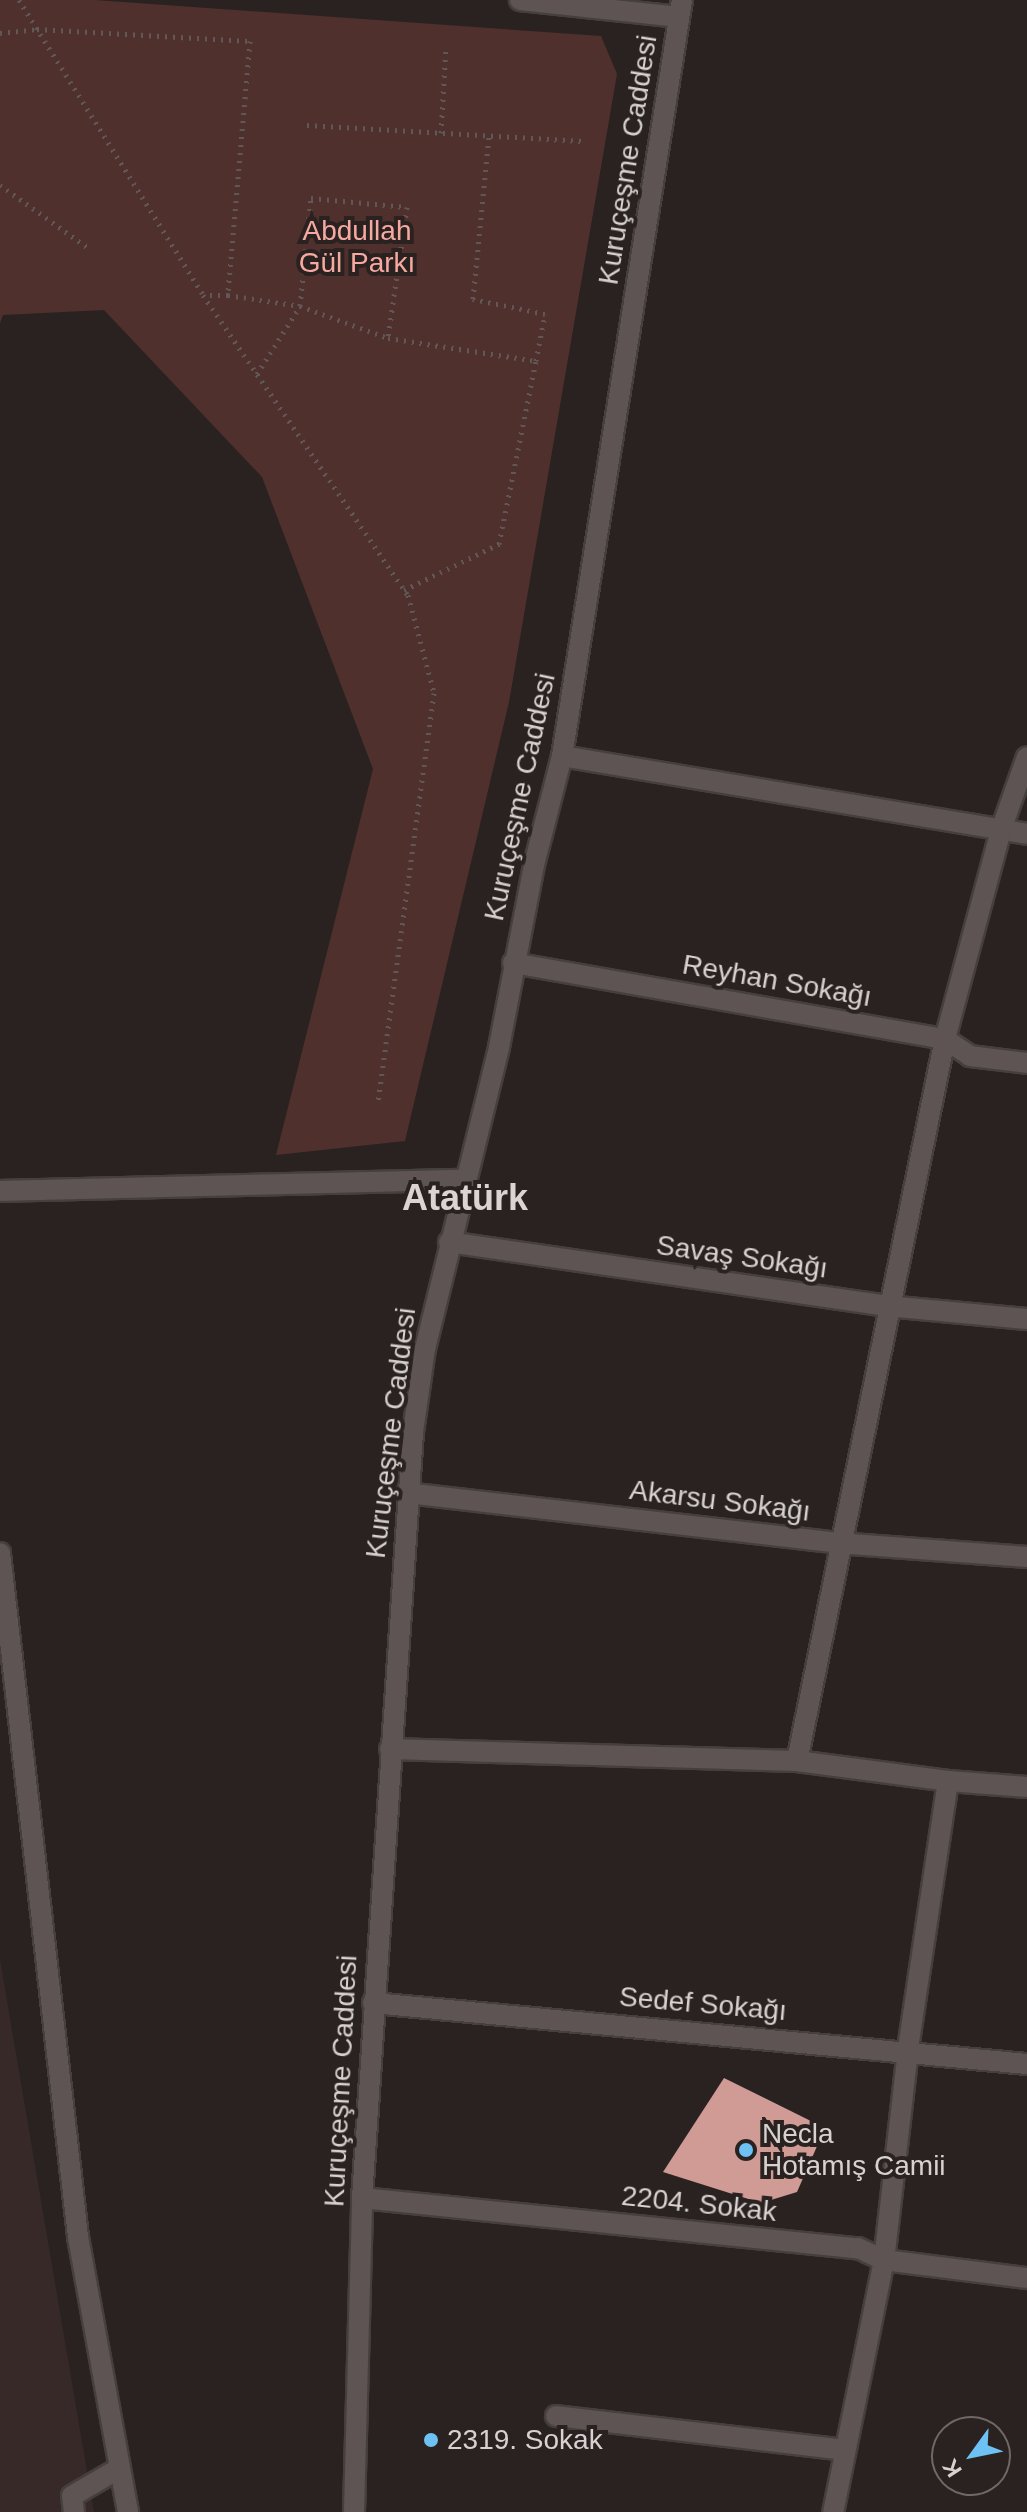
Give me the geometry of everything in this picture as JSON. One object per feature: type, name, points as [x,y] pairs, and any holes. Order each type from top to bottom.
[{"type":"street","points":[[520,0],[681,8]]},
{"type":"street","name":"Kuruçeşme Caddesi","points":[[354,2512],[362,2198],[373,2003],[407,1493],[425,1349],[462,1180],[499,1047],[513,963],[562,756],[681,8]]},
{"type":"street","points":[[562,756],[1027,834]]},
{"type":"street","points":[[797,1761],[837,1543],[945,1039],[1001,830],[1027,757]]},
{"type":"street","name":"Reyhan Sokağı","points":[[513,963],[945,1039],[970,1056],[1027,1063]]},
{"type":"street","points":[[0,1191],[462,1180]]},
{"type":"street","name":"Savaş Sokağı","points":[[449,1242],[886,1306],[1027,1319]]},
{"type":"street","name":"Akarsu Sokağı","points":[[407,1493],[837,1543],[1027,1557]]},
{"type":"street","points":[[0,1553],[16,1728],[78,2237],[128,2512]]},
{"type":"street","points":[[390,1749],[797,1761],[948,1781],[1027,1787]]},
{"type":"street","points":[[833,2512],[884,2260],[908,2050],[948,1781]]},
{"type":"street","name":"Sedef Sokağı","points":[[373,2003],[908,2050],[1027,2064]]},
{"type":"street","name":"2204. Sokak","points":[[362,2198],[858,2248],[884,2260],[1027,2278]]},
{"type":"street","points":[[556,2416],[844,2450]]},
{"type":"street","points":[[74,2512],[72,2496],[118,2469]]},
{"type":"path","points":[[19,0],[203,295],[404,590],[434,693],[378,1102]]},
{"type":"path","points":[[0,33],[37,29],[250,41],[228,295]]},
{"type":"path","points":[[441,133],[446,46]]},
{"type":"path","points":[[307,125],[583,141]]},
{"type":"path","points":[[404,590],[499,544],[545,314],[473,299],[489,135]]},
{"type":"path","points":[[0,185],[87,247]]},
{"type":"path","points":[[257,374],[300,306],[311,198],[407,207],[388,338]]},
{"type":"path","points":[[203,295],[228,295],[300,306],[388,338],[536,361]]},
{"type":"shaded area","points":[[0,1959],[94,2512],[0,2512]]},
{"type":"green space","name":"Abdullah Gül Parkı","points":[[0,0],[95,0],[601,36],[617,74],[509,702],[405,1141],[276,1155],[373,769],[262,477],[104,310],[3,315],[0,323]]},
{"type":"building","name":"Necla Hotamış Camii","points":[[724,2078],[825,2128],[797,2192],[761,2203],[663,2172]]},
{"type":"place","name":"Necla Hotamış Camii","points":[[746,2150]]},
{"type":"place","name":"2319. Sokak","points":[[431,2440]]},
{"type":"district","name":"Atatürk","points":[[465,1198]]}]
